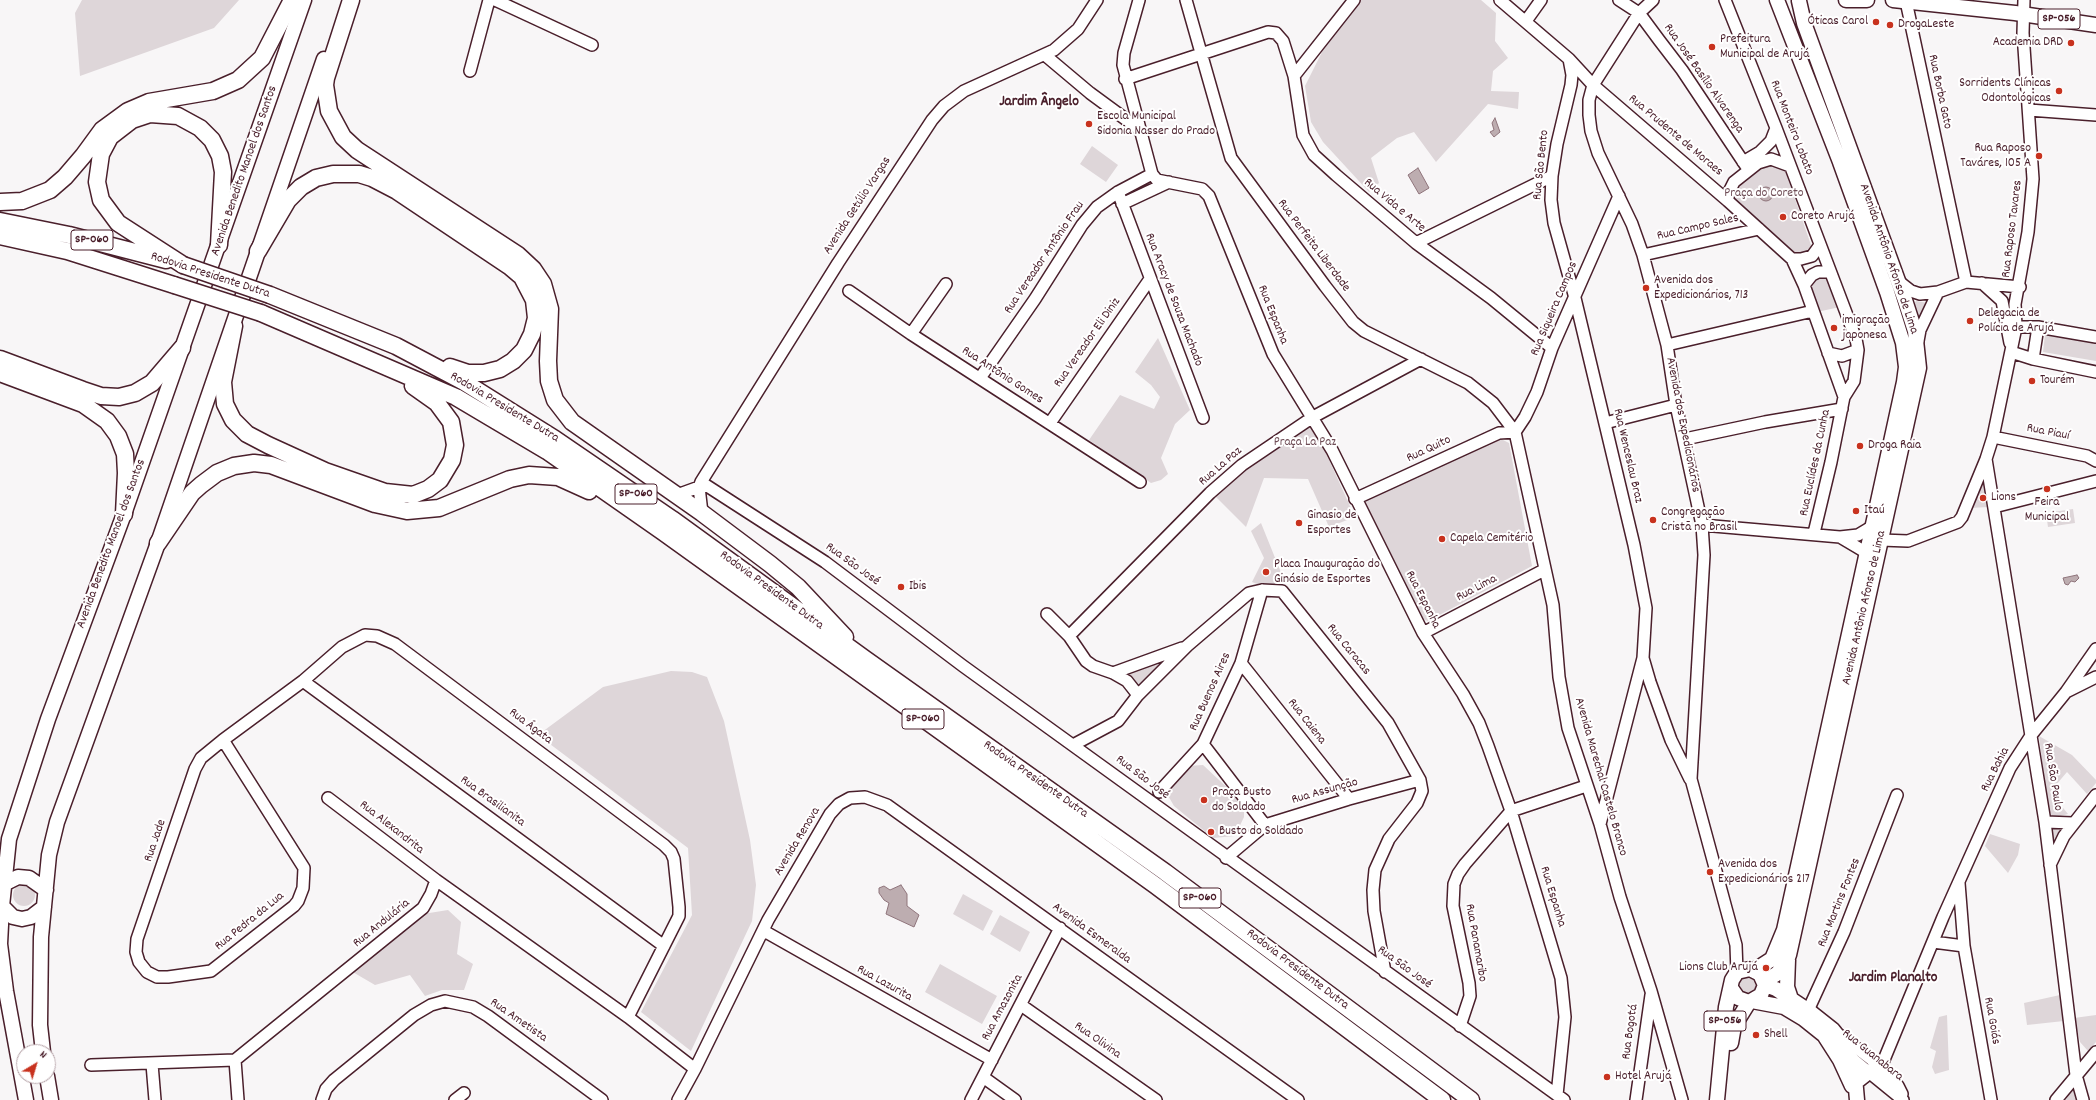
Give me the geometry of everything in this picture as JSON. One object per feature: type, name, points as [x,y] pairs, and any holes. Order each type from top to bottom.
[{"type":"highway","points":[[0,202],[22,201],[50,190],[65,177],[102,130],[128,111],[160,99],[213,91],[238,80],[255,66],[264,54],[292,0]]},
{"type":"highway","points":[[351,0],[326,78],[326,102],[337,129],[357,150],[518,255],[533,269],[543,284],[549,300],[550,318],[548,371],[552,390],[560,408],[578,427],[702,513],[798,587],[864,659]]},
{"type":"highway","points":[[183,265],[118,223],[101,200],[97,182],[101,154],[110,137],[132,120],[154,113],[178,116],[200,128],[212,140],[220,156],[223,172],[218,245]]},
{"type":"highway","points":[[258,251],[283,207],[301,187],[325,175],[342,173],[358,174],[372,178],[397,192],[509,266],[522,277],[531,292],[535,309],[532,334],[519,356],[500,369],[476,374],[460,371],[396,346]]},
{"type":"highway","name":"Rodovia Presidente Dutra","points":[[0,221],[70,234],[183,265],[270,295],[396,346],[464,382],[555,439],[672,519],[864,659],[1165,872],[1471,1100]]},
{"type":"highway","name":"Rodovia Presidente Dutra","points":[[0,236],[67,251],[262,313],[456,397],[547,452],[663,532],[1155,885],[1442,1100]]},
{"type":"highway","points":[[0,246],[67,251]]},
{"type":"highway","points":[[234,326],[223,382],[225,404],[233,420],[247,434],[325,471],[385,492],[413,495],[434,485],[449,467],[455,445],[454,429],[447,415],[437,403],[386,366]]},
{"type":"highway","points":[[0,359],[101,396],[119,396],[135,393],[152,383],[182,348]]},
{"type":"highway","points":[[0,373],[83,404],[107,420],[118,436],[124,454],[126,473],[124,514]]},
{"type":"highway","points":[[158,543],[192,493],[201,484],[217,473],[234,466],[254,463],[271,465],[375,504],[407,511],[439,508],[520,476],[548,475],[576,484],[663,532]]},
{"type":"main road","name":"Avenida Benedito Manoel dos Santos","points":[[26,1100],[2,966],[0,944],[2,893],[9,839],[48,719],[124,514],[304,0]]},
{"type":"main road","points":[[42,1044],[40,1025],[41,945],[44,907],[49,855],[66,794],[158,543],[345,0]]},
{"type":"main road","name":"SP-056","points":[[1779,0],[1792,3],[1800,1]]},
{"type":"main road","name":"Avenida Antônio Afonso de Lima","points":[[1747,970],[1772,959],[1784,930],[1866,583],[1880,540],[1882,509],[1911,383],[1920,368],[1918,346],[1909,313],[1890,282],[1837,155],[1779,0]]},
{"type":"main road","points":[[1846,0],[1867,0]]},
{"type":"main road","name":"Avenida Antônio Afonso de Lima","points":[[1800,1],[1804,23],[1890,282],[1903,343],[1906,367],[1911,383]]},
{"type":"main road","name":"SP-056","points":[[1900,1],[2023,7],[2096,25]]},
{"type":"main road","name":"Avenida Antônio Afonso de Lima","points":[[1764,983],[1778,973],[1789,954],[1866,583],[1867,553],[1873,526],[1882,509]]},
{"type":"main road","points":[[44,907],[31,916],[22,919],[13,917],[2,893],[18,877],[29,878],[46,890]]},
{"type":"main road","points":[[1789,954],[1787,987],[1791,999]]},
{"type":"main road","points":[[1747,970],[1760,974],[1764,983],[1791,999],[1828,1033],[1845,1045],[1851,1058],[1856,1082],[1857,1100]]},
{"type":"main road","name":"SP-056","points":[[1717,1100],[1726,1007],[1732,980],[1747,970]]},
{"type":"main road","name":"SP-056","points":[[1723,1100],[1734,1026],[1751,1002],[1761,995],[1764,983]]},
{"type":"main road","name":"SP-056","points":[[1731,988],[1738,998],[1751,1002]]},
{"type":"main road","points":[[1751,1002],[1784,1007],[1807,1015]]},
{"type":"main road","points":[[1828,1033],[1857,1100]]},
{"type":"main road","points":[[1856,1082],[1876,1069]]},
{"type":"main road","points":[[48,1084],[51,1100]]},
{"type":"street","points":[[470,71],[489,0]]},
{"type":"street","points":[[495,0],[592,45]]},
{"type":"street","name":"Avenida Getúlio Vargas","points":[[700,484],[838,263],[938,112],[951,100],[964,92],[1046,56],[1074,33],[1097,0]]},
{"type":"street","points":[[1139,0],[1124,53],[1123,65],[1125,79],[1152,174]]},
{"type":"street","name":"Rua Perfeita Liberdade","points":[[1186,0],[1226,147],[1238,170],[1353,322],[1380,340],[1450,372],[1480,392],[1493,403],[1515,432]]},
{"type":"street","points":[[1294,76],[1354,0]]},
{"type":"street","name":"Rua Prudente de Moraes","points":[[1500,0],[1569,59],[1593,85],[1759,228],[1792,259],[1804,285],[1844,397]]},
{"type":"street","points":[[1526,21],[1541,0]]},
{"type":"street","name":"Rua José Basílio Alvarenga","points":[[1620,0],[1639,13],[1682,70],[1746,166]]},
{"type":"street","name":"Avenida dos Expedicionários","points":[[1653,0],[1639,13],[1593,85],[1589,100],[1591,132],[1598,153],[1619,196],[1643,255],[1667,345],[1676,405],[1685,439],[1702,525],[1704,555],[1691,780],[1736,945],[1747,970]]},
{"type":"street","name":"Rua Borba Gato","points":[[1900,1],[1966,282]]},
{"type":"street","name":"Rua Monteiro Lobato","points":[[1727,2],[1856,340],[1858,350],[1854,381],[1844,397]]},
{"type":"street","name":"Rua Raposo Tavares","points":[[1880,540],[1908,541],[1958,522],[1962,517],[1986,459],[1993,437],[2016,327],[2015,304],[2020,287],[2033,179],[2023,7]]},
{"type":"street","name":"Rua Vida e Arte","points":[[1201,54],[1268,32],[1276,33],[1283,41],[1294,76],[1303,135],[1310,149],[1336,175],[1416,243],[1491,298],[1552,348]]},
{"type":"street","points":[[1125,79],[1201,54]]},
{"type":"street","points":[[1046,56],[1090,93],[1139,129]]},
{"type":"street","name":"Rua São Bento","points":[[1569,59],[1572,75],[1571,85],[1562,118],[1552,176],[1550,200],[1554,223],[1576,298]]},
{"type":"street","points":[[2029,110],[2096,115]]},
{"type":"street","points":[[1728,201],[1728,194],[1734,182],[1746,166],[1771,141],[1776,128]]},
{"type":"street","points":[[1746,166],[1771,158],[1790,166]]},
{"type":"street","name":"Rua Espanha","points":[[1152,174],[1157,180],[1202,189],[1209,196],[1273,354],[1332,450],[1355,499],[1423,633],[1463,694],[1479,723],[1511,811],[1562,989],[1565,1016],[1560,1097]]},
{"type":"street","name":"Rua Vereador Antônio Frau","points":[[980,378],[1035,299],[1082,225],[1097,207],[1118,192],[1152,174]]},
{"type":"street","points":[[1416,243],[1552,176]]},
{"type":"street","points":[[1122,204],[1169,182]]},
{"type":"street","name":"Rua Aracy de Souza Machado","points":[[1118,192],[1203,418]]},
{"type":"street","name":"Rua Siqueira Campos","points":[[1515,432],[1526,418],[1552,348],[1576,298],[1619,196]]},
{"type":"street","name":"Rua Campo Sales","points":[[1643,255],[1759,228]]},
{"type":"street","points":[[1792,259],[1801,259],[1812,256],[1820,244]]},
{"type":"street","points":[[1804,285],[1812,275],[1818,272],[1830,272]]},
{"type":"street","name":"Rua Vereador Eli Diniz","points":[[1050,423],[1150,279]]},
{"type":"street","points":[[1890,282],[1920,294],[1938,292],[1966,282],[1982,282],[2020,287]]},
{"type":"street","points":[[1982,282],[2002,301],[2015,304]]},
{"type":"street","points":[[911,334],[946,284]]},
{"type":"street","name":"Rua Antônio Gomes","points":[[849,291],[911,334],[1140,482]]},
{"type":"street","points":[[1918,346],[1920,330],[1938,292]]},
{"type":"street","name":"Rua Wenceslau Braz","points":[[1576,298],[1644,590],[1646,628],[1643,658],[1671,740],[1691,780]]},
{"type":"street","points":[[2002,301],[2011,352],[2033,359],[2096,372]]},
{"type":"street","points":[[1667,345],[1813,311]]},
{"type":"street","points":[[2016,327],[2038,328],[2096,337]]},
{"type":"street","points":[[2033,359],[2038,328]]},
{"type":"street","points":[[1828,353],[1842,356],[1858,350]]},
{"type":"street","name":"Rua La Paz","points":[[1069,636],[1210,493],[1242,465],[1313,417],[1421,359]]},
{"type":"street","name":"Rua Euclídes da Cunha","points":[[1814,534],[1844,397]]},
{"type":"street","points":[[1605,424],[1676,405]]},
{"type":"street","points":[[1685,439],[1764,422],[1842,409]]},
{"type":"street","name":"Rua Quito","points":[[1355,499],[1499,433],[1515,432]]},
{"type":"street","name":"Avenida Marechal Castelo Branco","points":[[1515,432],[1544,570],[1553,605],[1562,701],[1586,786],[1600,824],[1620,897],[1651,991],[1682,1100]]},
{"type":"street","name":"Rua Piauí","points":[[1993,437],[2087,456],[2096,461]]},
{"type":"street","name":"Rua São Paulo","points":[[1986,459],[2032,734],[2045,822],[2076,1075],[2083,1100]]},
{"type":"street","points":[[1994,507],[2096,481]]},
{"type":"street","points":[[677,496],[700,484],[702,513]]},
{"type":"street","name":"Rua São José","points":[[700,484],[825,562],[963,666],[1226,858],[1560,1097]]},
{"type":"street","points":[[1702,525],[1840,537],[1858,535],[1873,526]]},
{"type":"street","points":[[1840,537],[1867,553]]},
{"type":"street","name":"Rua Lima","points":[[1423,633],[1544,570]]},
{"type":"street","name":"Rua Caracas","points":[[1073,745],[1118,721],[1138,695],[1187,646],[1249,593],[1262,590],[1282,591],[1388,723],[1420,780]]},
{"type":"street","name":"Rua Buenos Aires","points":[[1159,792],[1203,744],[1240,663],[1262,590]]},
{"type":"street","points":[[1047,614],[1069,636],[1086,661],[1093,666],[1113,673],[1126,681],[1138,695]]},
{"type":"street","name":"Rua Ágata","points":[[223,740],[303,681],[342,647],[353,640],[366,635],[377,636],[395,644],[664,844],[671,852],[674,859],[679,907],[676,922],[628,1017]]},
{"type":"street","points":[[1113,673],[1187,646]]},
{"type":"street","name":"Rua Bahia","points":[[1933,942],[1943,916],[2010,768],[2032,734],[2066,692],[2096,649]]},
{"type":"street","points":[[1600,824],[1643,658]]},
{"type":"street","name":"Rua Caiena","points":[[1240,663],[1349,799]]},
{"type":"street","points":[[2066,692],[2096,677]]},
{"type":"street","name":"Rua Brasilianita","points":[[303,681],[664,946]]},
{"type":"street","name":"Rua Pedra da Lua","points":[[139,962],[147,972],[157,976],[174,977],[211,971],[294,906],[300,894],[305,875],[304,868],[223,740]]},
{"type":"street","name":"Rua Jade","points":[[139,962],[136,952],[137,939],[195,769],[201,758],[223,740]]},
{"type":"street","points":[[1203,744],[1265,825]]},
{"type":"street","points":[[1385,972],[1374,911],[1373,890],[1375,870],[1389,839],[1417,803],[1422,791],[1420,780]]},
{"type":"street","name":"Rua Assunção","points":[[1226,858],[1265,825],[1349,799],[1420,780]]},
{"type":"street","points":[[1511,811],[1586,786]]},
{"type":"street","points":[[2050,866],[2064,836],[2096,794]]},
{"type":"street","name":"Rua Martins Fontes","points":[[1807,1015],[1844,932],[1897,795]]},
{"type":"street","name":"Avenida Renova","points":[[764,931],[768,920],[830,814],[839,804],[850,798],[865,797]]},
{"type":"street","name":"Avenida Esmeralda","points":[[865,797],[887,805],[1298,1100]]},
{"type":"street","name":"Rua Alexandrita","points":[[328,798],[436,880]]},
{"type":"street","name":"Rua Panamaribo","points":[[1460,1026],[1470,996],[1453,906],[1454,884],[1465,864],[1511,811]]},
{"type":"street","points":[[2045,822],[2073,823]]},
{"type":"street","points":[[436,880],[628,1017],[695,1069]]},
{"type":"street","name":"Rua Andulária","points":[[235,1060],[423,908],[432,894],[436,880]]},
{"type":"street","points":[[1959,883],[1963,924]]},
{"type":"street","points":[[1943,916],[1953,916],[1963,924]]},
{"type":"street","name":"Rua Goiás","points":[[1963,924],[1964,946],[1991,1100]]},
{"type":"street","name":"Rua Amazonita","points":[[971,1100],[1060,928]]},
{"type":"street","points":[[678,1100],[764,931]]},
{"type":"street","name":"Rua Lazurita","points":[[764,931],[992,1060]]},
{"type":"street","points":[[1876,1069],[1933,942],[1964,946]]},
{"type":"street","name":"Rua Bogotá","points":[[1636,1100],[1651,991]]},
{"type":"street","name":"Rua Ametista","points":[[322,1100],[326,1089],[334,1080],[414,1015],[431,1005],[445,1001],[473,1007],[488,1016],[602,1100]]},
{"type":"street","name":"Rua Olivina","points":[[1021,1005],[1156,1100]]},
{"type":"street","name":"Rua Guanabara","points":[[1828,1033],[1876,1069],[1904,1100]]},
{"type":"street","points":[[2056,1100],[2096,1052]]},
{"type":"street","name":"Rua Guanabara","points":[[1851,1058],[1876,1069]]},
{"type":"street","points":[[91,1065],[235,1060],[238,1100]]},
{"type":"street","points":[[152,1064],[155,1100]]},
{"type":"street","points":[[983,1077],[1015,1100]]},
{"type":"street","points":[[455,1100],[464,1093]]},
{"type":"green space","points":[[82,0],[239,0],[214,28],[80,76],[75,13]]},
{"type":"green space","points":[[1359,0],[1481,0],[1496,13],[1495,41],[1508,58],[1493,71],[1491,91],[1519,92],[1518,109],[1488,104],[1436,162],[1414,132],[1397,138],[1371,158],[1379,183],[1369,192],[1323,142],[1311,122],[1305,86],[1323,50]]},
{"type":"green space","points":[[1092,146],[1118,165],[1106,182],[1080,164]]},
{"type":"green space","name":"Praça do Coreto","points":[[1769,163],[1782,167],[1785,170],[1811,245],[1810,252],[1795,255],[1732,197],[1741,179]]},
{"type":"green space","points":[[1828,275],[1840,307],[1817,312],[1809,287],[1812,279]]},
{"type":"green space","points":[[1916,301],[1928,303],[1922,324],[1909,310]]},
{"type":"green space","points":[[2045,335],[2096,343],[2096,361],[2043,352]]},
{"type":"green space","points":[[1158,338],[1190,410],[1175,424],[1161,458],[1168,474],[1161,480],[1151,483],[1089,440],[1120,395],[1154,409],[1160,397],[1151,385],[1135,372]]},
{"type":"green space","name":"Praça La Paz","points":[[1310,418],[1322,438],[1330,462],[1355,517],[1329,527],[1308,479],[1264,478],[1246,527],[1214,495],[1245,464]]},
{"type":"green space","points":[[1497,437],[1509,443],[1532,566],[1428,621],[1419,618],[1363,501]]},
{"type":"green space","points":[[1980,477],[1986,481],[1989,507],[1969,508]]},
{"type":"green space","points":[[2073,509],[2075,523],[2048,527],[2046,513]]},
{"type":"green space","points":[[1261,523],[1284,580],[1277,584],[1260,585],[1252,582],[1264,558],[1251,531]]},
{"type":"green space","points":[[1175,653],[1140,690],[1123,674]]},
{"type":"green space","points":[[671,671],[692,672],[707,677],[724,721],[750,840],[756,885],[752,921],[691,1051],[641,1012],[692,915],[688,848],[538,735],[603,687]]},
{"type":"green space","points":[[2039,736],[2072,755],[2096,780],[2096,783],[2087,794],[2067,772],[2050,792],[2068,814],[2053,818],[2048,809]]},
{"type":"green space","name":"Praça Busto do Soldado","points":[[1203,765],[1234,794],[1244,808],[1244,817],[1235,836],[1213,838],[1174,806],[1166,792],[1188,766]]},
{"type":"green space","points":[[2048,825],[2066,829],[2052,853]]},
{"type":"green space","points":[[1990,834],[2020,844],[2018,855],[2008,873],[1985,846]]},
{"type":"green space","points":[[24,884],[32,887],[35,895],[32,903],[24,906],[16,903],[13,895],[16,887]]},
{"type":"green space","points":[[963,894],[993,911],[983,931],[953,914]]},
{"type":"green space","points":[[448,910],[461,922],[457,954],[473,964],[464,990],[442,990],[425,996],[410,975],[375,985],[351,971],[423,914]]},
{"type":"green space","points":[[1000,915],[1030,932],[1020,952],[990,934]]},
{"type":"green space","points":[[940,964],[997,996],[982,1024],[925,992]]},
{"type":"green space","points":[[1753,973],[1759,988],[1750,994],[1744,992],[1738,984],[1740,977]]},
{"type":"green space","points":[[2060,995],[2064,1021],[2027,1025],[2024,1003]]},
{"type":"green space","points":[[1947,1015],[1949,1070],[1935,1074],[1932,1067],[1936,1051],[1930,1048],[1939,1017]]},
{"type":"green space","points":[[2096,1015],[2096,1042],[2088,1051],[2080,1042],[2074,1018]]},
{"type":"green space","points":[[2073,1086],[2076,1100],[2066,1100]]},
{"type":"shaded area","points":[[1495,118],[1500,132],[1494,137],[1490,132],[1494,130],[1492,123]]},
{"type":"shaded area","points":[[1418,168],[1429,188],[1419,194],[1408,175]]},
{"type":"shaded area","points":[[1766,187],[1771,189],[1773,194],[1771,199],[1766,201],[1761,199],[1759,194],[1761,189]]},
{"type":"shaded area","points":[[2077,575],[2079,578],[2075,582],[2071,581],[2068,585],[2065,584],[2063,578]]},
{"type":"shaded area","points":[[901,885],[907,894],[907,906],[919,915],[914,927],[886,914],[889,903],[884,900],[879,893],[879,888],[884,886],[890,890]]},
{"type":"place","name":"Óticas Carol","points":[[1876,22]]},
{"type":"place","name":"DrogaLeste","points":[[1890,25]]},
{"type":"place","name":"Academia DRD","points":[[2071,43]]},
{"type":"place","name":"Prefeitura Municipal de Arujá","points":[[1712,47]]},
{"type":"place","name":"Sorridents Clínicas Odontológicas","points":[[2059,91]]},
{"type":"place","name":"Escola Municipal Sidonia Nasser do Prado","points":[[1089,124]]},
{"type":"place","name":"Rua Raposo Taváres, 105 A","points":[[2039,156]]},
{"type":"place","name":"Coreto Arujá","points":[[1783,217]]},
{"type":"place","name":"Avenida dos Expedicionários, 713","points":[[1646,288]]},
{"type":"place","name":"Delegacia de Polícia de Arujá","points":[[1970,321]]},
{"type":"place","name":"imigração japonesa","points":[[1834,328]]},
{"type":"place","name":"Tourém","points":[[2032,381]]},
{"type":"place","name":"Droga Raia","points":[[1860,446]]},
{"type":"place","name":"Feira Municipal","points":[[2047,489]]},
{"type":"place","name":"Lions","points":[[1983,498]]},
{"type":"place","name":"Itaú","points":[[1856,511]]},
{"type":"place","name":"Congregação Cristã no Brasil","points":[[1653,520]]},
{"type":"place","name":"Ginasio de Esportes","points":[[1299,523]]},
{"type":"place","name":"Capela Cemitério","points":[[1442,539]]},
{"type":"place","name":"Placa Inauguração do Ginásio de Esportes","points":[[1266,572]]},
{"type":"place","name":"Ibis","points":[[901,587]]},
{"type":"place","name":"Praça Busto do Soldado","points":[[1204,800]]},
{"type":"place","name":"Busto do Soldado","points":[[1211,832]]},
{"type":"place","name":"Avenida dos Expedicionários 217","points":[[1710,872]]},
{"type":"place","name":"Lions Club Arujá","points":[[1766,968]]},
{"type":"place","name":"Shell","points":[[1756,1035]]},
{"type":"place","name":"Hotel Arujá","points":[[1607,1077]]},
{"type":"district","name":"Jardim Ângelo","points":[[1039,103]]},
{"type":"district","name":"Jardim Planalto","points":[[1893,979]]}]
